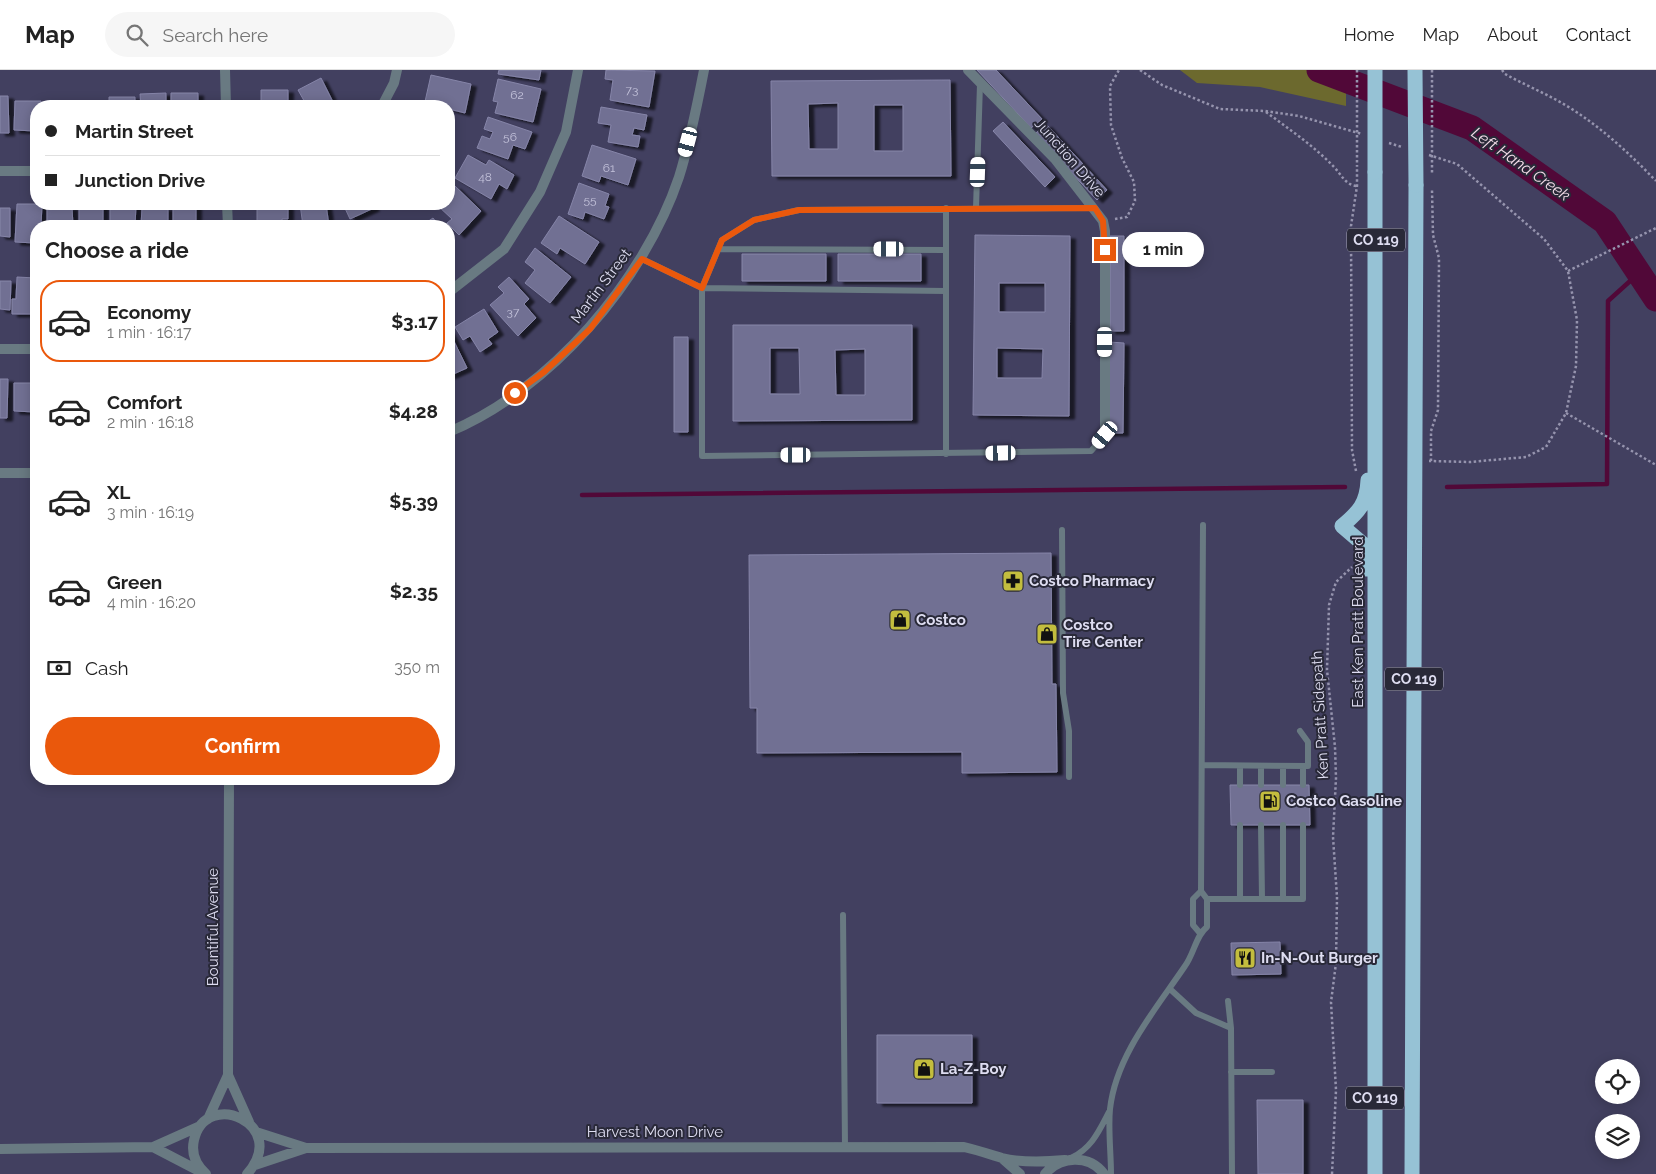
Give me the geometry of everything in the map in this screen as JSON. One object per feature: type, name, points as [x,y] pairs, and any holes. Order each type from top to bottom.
[{"type":"highway","name":"East Ken Pratt Boulevard","points":[[1375,70],[1375,1174]]},
{"type":"highway","name":"CO 119","points":[[1412,1174],[1416,70]]},
{"type":"highway","points":[[1376,308],[1368,317],[1368,492],[1360,511],[1342,526],[1359,538],[1366,550],[1366,617],[1376,636]]},
{"type":"street","points":[[225,70],[226,100]]},
{"type":"street","points":[[385,100],[394,83],[397,70]]},
{"type":"street","points":[[455,287],[504,249],[540,192],[566,132],[578,70]]},
{"type":"street","name":"Martin Street","points":[[455,429],[500,404],[544,372],[590,329],[642,259],[679,178],[704,70]]},
{"type":"street","name":"Junction Drive","points":[[968,70],[1055,159],[1095,208],[1103,221],[1105,231],[1105,435]]},
{"type":"street","points":[[0,171],[30,171]]},
{"type":"street","points":[[0,349],[30,349]]},
{"type":"street","points":[[0,473],[30,473]]},
{"type":"street","name":"Bountiful Avenue","points":[[228,1075],[229,785]]},
{"type":"street","points":[[228,1075],[249,1122],[256,1132],[259,1143],[259,1155],[255,1165],[247,1174]]},
{"type":"street","points":[[205,1174],[198,1165],[193,1145],[228,1075]]},
{"type":"street","points":[[0,1149],[152,1148],[204,1123],[228,1114],[239,1116],[249,1122]]},
{"type":"street","points":[[256,1132],[306,1148]]},
{"type":"street","name":"Harvest Moon Drive","points":[[306,1148],[964,1147],[985,1151],[1002,1158],[1039,1162],[1084,1161],[1094,1165],[1104,1174]]},
{"type":"street","points":[[152,1148],[205,1174]]},
{"type":"street","points":[[255,1165],[306,1148]]},
{"type":"street","name":"Harvest Moon Drive","points":[[1002,1158],[1020,1174]]},
{"type":"street","points":[[1045,1174],[1055,1165],[1065,1160]]},
{"type":"lane","points":[[976,208],[980,84]]},
{"type":"lane","points":[[946,208],[946,454]]},
{"type":"lane","points":[[1095,208],[799,210],[754,220],[722,240],[702,288],[702,456],[1091,451],[1105,435]]},
{"type":"lane","points":[[719,249],[946,250]]},
{"type":"lane","points":[[642,259],[702,288],[946,291]]},
{"type":"lane","points":[[1111,1174],[1110,1110],[1113,1093],[1126,1058],[1191,957],[1199,932],[1207,927],[1207,899],[1201,891],[1203,525]]},
{"type":"lane","points":[[1062,530],[1063,693],[1069,732],[1069,777]]},
{"type":"lane","points":[[1300,732],[1308,742],[1302,785]]},
{"type":"lane","points":[[1202,765],[1305,766]]},
{"type":"lane","points":[[1240,766],[1240,786]]},
{"type":"lane","points":[[1261,766],[1261,785]]},
{"type":"lane","points":[[1283,766],[1283,785]]},
{"type":"lane","points":[[1240,825],[1240,899]]},
{"type":"lane","points":[[1261,825],[1262,899]]},
{"type":"lane","points":[[1283,825],[1283,899]]},
{"type":"lane","points":[[1207,899],[1303,899],[1302,825]]},
{"type":"lane","points":[[1199,932],[1193,925],[1193,899],[1201,891]]},
{"type":"lane","points":[[843,915],[845,1147]]},
{"type":"lane","points":[[1170,989],[1196,1013],[1230,1028]]},
{"type":"lane","points":[[1228,1001],[1232,1174]]},
{"type":"lane","points":[[1231,1072],[1272,1072]]},
{"type":"lane","points":[[1065,1160],[1084,1152],[1094,1141],[1110,1110]]},
{"type":"path","points":[[1103,221],[1127,217],[1135,201],[1134,182],[1122,158],[1111,125],[1110,86],[1119,70]]},
{"type":"path","points":[[1356,476],[1352,450],[1351,226],[1357,186],[1357,70]]},
{"type":"path","points":[[1432,70],[1432,179]]},
{"type":"path","points":[[1502,70],[1505,74],[1566,105],[1592,123],[1624,148],[1656,181]]},
{"type":"path","points":[[1265,111],[1334,166],[1350,185],[1357,186],[1376,196]]},
{"type":"path","points":[[1431,461],[1431,431],[1438,410],[1438,268],[1433,235],[1432,189]]},
{"type":"path","points":[[1415,460],[1470,462],[1526,457],[1546,447],[1566,414],[1576,366],[1578,320],[1568,272],[1656,228]]},
{"type":"path","points":[[1566,414],[1598,434],[1611,438],[1656,465]]},
{"type":"path","name":"Ken Pratt Sidepath","points":[[1332,1174],[1336,1090],[1331,1002],[1336,963],[1337,897],[1333,837],[1335,747],[1327,670],[1329,605],[1336,582],[1356,562]]},
{"type":"shaded area","points":[[1180,70],[1346,70],[1346,106],[1260,87],[1197,83]]},
{"type":"building","points":[[499,70],[541,70],[539,80],[498,74]]},
{"type":"building","points":[[606,70],[655,71],[649,107],[610,100],[613,80],[605,79]]},
{"type":"building","points":[[977,70],[996,70],[1042,119],[1031,128]]},
{"type":"building","points":[[431,75],[471,84],[465,113],[455,110],[455,100],[425,100]]},
{"type":"building","points":[[321,78],[332,100],[304,100],[298,90]]},
{"type":"building","points":[[498,79],[541,89],[533,122],[495,113],[498,102],[493,101]]},
{"type":"building","points":[[950,80],[951,176],[772,176],[771,81]],"holes":[[[838,103],[838,149],[809,149],[808,104]],[[874,105],[903,105],[903,151],[874,151]]]},
{"type":"building","points":[[261,90],[288,90],[288,100],[261,100]]},
{"type":"building","points":[[166,93],[166,100],[140,100],[140,94]]},
{"type":"building","points":[[171,93],[198,93],[198,100],[171,100]]},
{"type":"building","points":[[0,96],[8,96],[9,133],[0,133]]},
{"type":"building","points":[[109,97],[135,97],[135,100],[109,100]]},
{"type":"building","points":[[15,101],[30,101],[30,131],[14,130]]},
{"type":"building","points":[[601,107],[647,115],[644,130],[634,128],[632,135],[640,136],[638,147],[608,142],[611,125],[598,123]]},
{"type":"building","points":[[488,117],[532,132],[525,149],[513,145],[508,159],[477,148],[482,136],[490,139],[493,132],[484,129]]},
{"type":"building","points":[[1003,122],[1055,177],[1045,187],[993,131]]},
{"type":"building","points":[[1046,124],[1107,190],[1097,200],[1035,134]]},
{"type":"building","points":[[592,145],[636,159],[628,185],[601,176],[599,182],[582,176]]},
{"type":"building","points":[[468,155],[486,165],[489,160],[514,175],[507,189],[499,184],[491,199],[455,178]]},
{"type":"building","points":[[579,183],[609,194],[605,206],[609,207],[604,219],[585,212],[583,219],[568,214]]},
{"type":"building","points":[[455,186],[481,211],[459,235],[455,231],[455,220],[451,220],[452,219],[442,210],[455,210]]},
{"type":"building","points":[[17,204],[30,204],[30,210],[42,210],[41,220],[30,220],[30,243],[15,242]]},
{"type":"building","points":[[0,208],[10,208],[10,237],[0,236]]},
{"type":"building","points":[[47,210],[72,210],[73,220],[47,220]]},
{"type":"building","points":[[79,210],[103,210],[103,220],[79,220]]},
{"type":"building","points":[[110,210],[136,210],[135,220],[110,220]]},
{"type":"building","points":[[142,210],[168,210],[168,220],[141,220]]},
{"type":"building","points":[[173,210],[196,210],[196,220],[173,220]]},
{"type":"building","points":[[257,210],[288,210],[288,219],[257,220]]},
{"type":"building","points":[[301,210],[327,210],[328,220],[302,220]]},
{"type":"building","points":[[346,210],[370,210],[350,219]]},
{"type":"building","points":[[559,216],[599,242],[585,264],[560,248],[557,254],[541,243]]},
{"type":"building","points":[[975,235],[1070,236],[1069,416],[973,415]],"holes":[[[999,283],[1045,283],[1045,312],[999,312]],[[997,348],[1043,349],[1042,378],[997,378]]]},
{"type":"building","points":[[1110,236],[1124,236],[1124,331],[1110,331]]},
{"type":"building","points":[[535,248],[571,277],[550,303],[525,283],[535,270],[525,262]]},
{"type":"building","points":[[742,254],[826,254],[826,281],[742,281]]},
{"type":"building","points":[[838,254],[921,254],[921,281],[838,281]]},
{"type":"building","points":[[17,277],[30,278],[30,314],[12,314],[12,299],[16,299]]},
{"type":"building","points":[[509,277],[529,299],[524,304],[536,318],[518,336],[490,305],[504,293],[498,287]]},
{"type":"building","points":[[0,281],[11,281],[10,310],[0,309]]},
{"type":"building","points":[[484,309],[498,332],[488,339],[492,344],[480,352],[470,336],[463,340],[455,327]]},
{"type":"building","points":[[733,325],[912,325],[912,420],[733,421]],"holes":[[[770,348],[799,348],[800,394],[770,394]],[[865,349],[865,395],[836,395],[835,350]]]},
{"type":"building","points":[[674,337],[688,337],[688,432],[674,432]]},
{"type":"building","points":[[1109,342],[1124,343],[1123,433],[1108,433]]},
{"type":"building","points":[[455,343],[467,368],[455,373]]},
{"type":"building","points":[[0,379],[8,379],[7,418],[0,418]]},
{"type":"building","points":[[14,383],[30,383],[30,412],[14,411]]},
{"type":"building","name":"Costco","points":[[1051,553],[1052,684],[1056,684],[1057,772],[962,773],[962,752],[757,753],[757,708],[750,708],[749,555]]},
{"type":"building","points":[[1230,785],[1309,785],[1310,825],[1231,825]]},
{"type":"building","points":[[1280,942],[1281,974],[1232,975],[1231,943]]},
{"type":"building","name":"La-Z-Boy","points":[[877,1035],[972,1035],[972,1103],[877,1103]]},
{"type":"building","points":[[1257,1100],[1303,1100],[1303,1174],[1258,1174]]},
{"type":"waterway","name":"Left Hand Creek","points":[[1319,70],[1472,128],[1605,222],[1656,299]]},
{"type":"waterway","points":[[1447,487],[1607,484],[1608,301],[1639,273]]},
{"type":"waterway","points":[[582,495],[1345,487]]},
{"type":"place","name":"Costco Pharmacy","points":[[1013,581]]},
{"type":"place","name":"Costco","points":[[900,620]]},
{"type":"place","name":"Costco Tire Center","points":[[1047,634]]},
{"type":"place","name":"Costco Gasoline","points":[[1270,801]]},
{"type":"place","name":"In-N-Out Burger","points":[[1245,958]]},
{"type":"place","name":"La-Z-Boy","points":[[924,1069]]},
{"type":"route","points":[[515,393],[544,372],[590,329],[642,259],[702,288],[722,240],[754,220],[799,210],[1095,208],[1103,221],[1105,250]]}]
